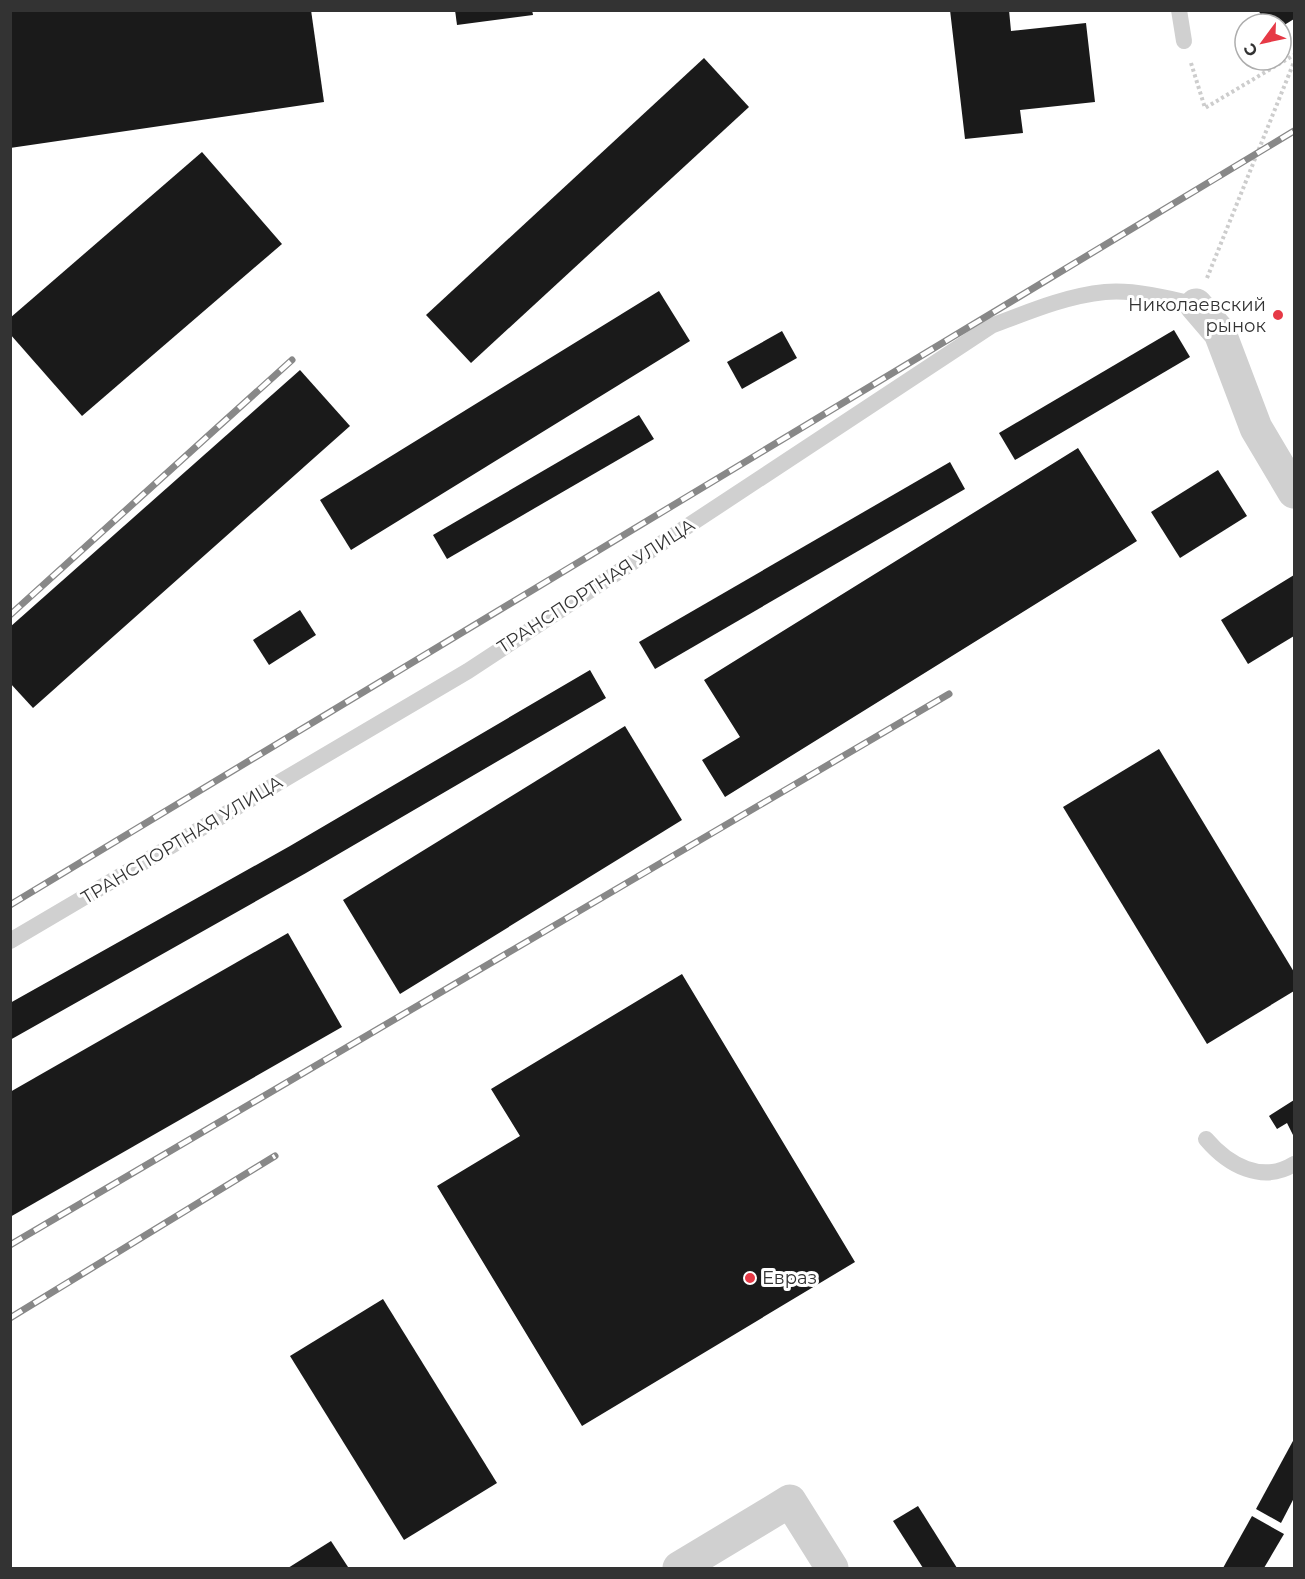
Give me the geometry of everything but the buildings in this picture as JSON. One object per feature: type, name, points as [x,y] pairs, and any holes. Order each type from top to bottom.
[{"type":"street","points":[[1196,305],[1220,333],[1256,428],[1294,492]]},
{"type":"street","points":[[679,1569],[790,1501],[832,1569]]},
{"type":"lane","points":[[1179,10],[1184,41]]},
{"type":"lane","name":"ТРАНСПОРТНАЯ УЛИЦА","points":[[10,941],[468,671],[991,326],[1056,302],[1107,291],[1169,298],[1196,305]]},
{"type":"lane","points":[[1206,1139],[1216,1151],[1248,1170],[1269,1173],[1294,1164]]},
{"type":"path","points":[[1184,41],[1205,108],[1294,55]]},
{"type":"path","points":[[1196,305],[1294,62]]},
{"type":"railway","points":[[10,905],[1294,131]]},
{"type":"railway","points":[[10,615],[292,360]]},
{"type":"railway","points":[[10,1245],[949,694]]},
{"type":"railway","points":[[10,1318],[275,1156]]},
{"type":"place","name":"Николаевский рынок","points":[[1278,315]]},
{"type":"place","name":"Евраз","points":[[750,1278]]}]
